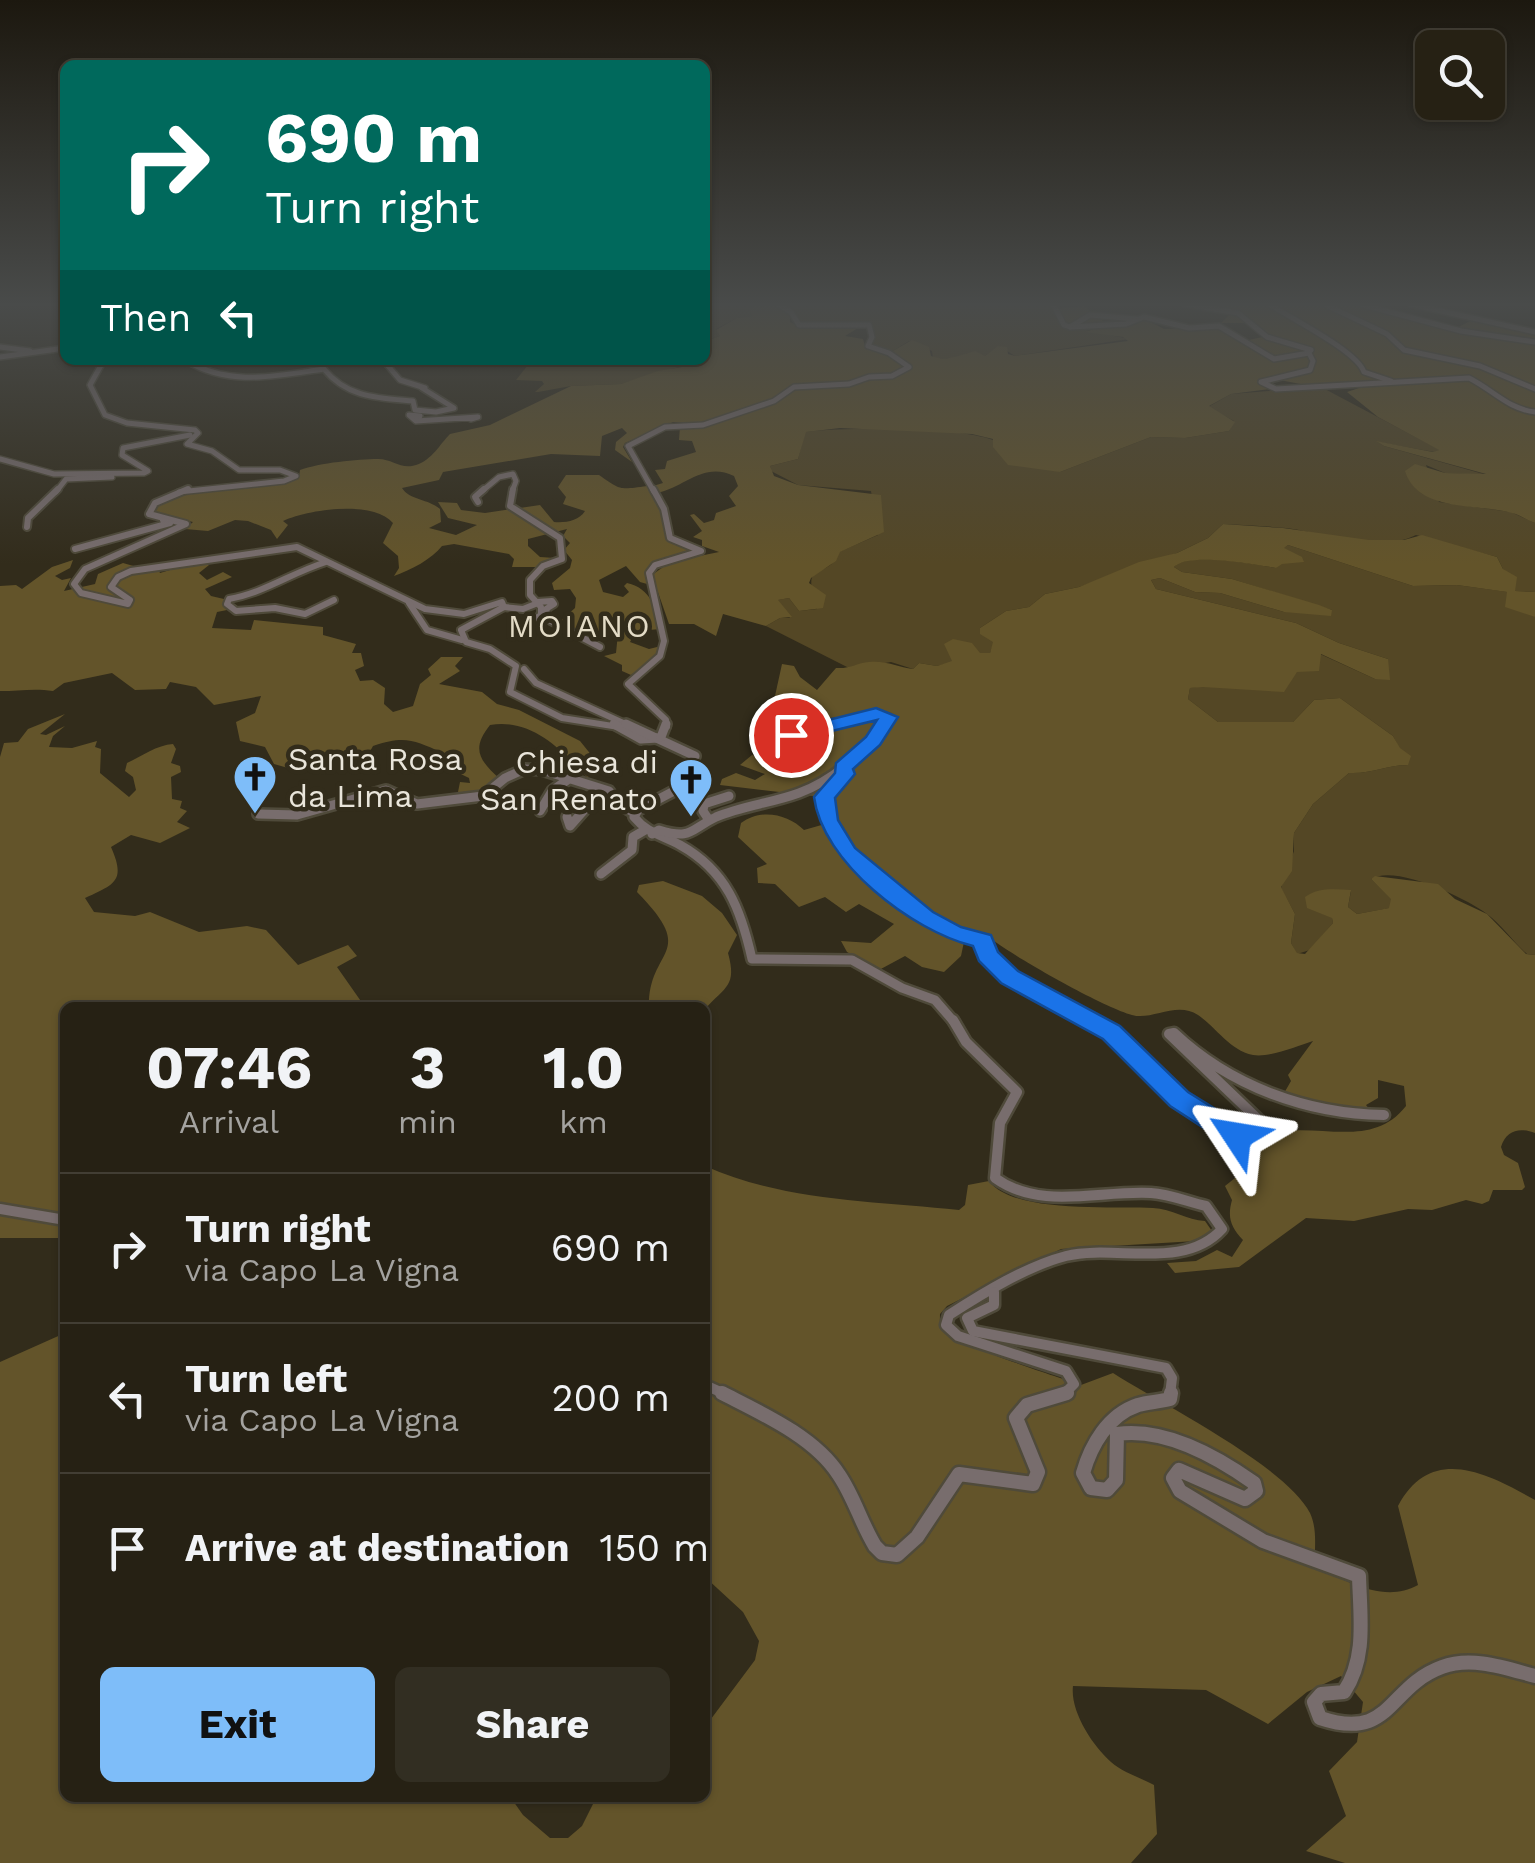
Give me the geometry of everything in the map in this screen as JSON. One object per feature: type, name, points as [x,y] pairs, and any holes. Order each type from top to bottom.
[{"type":"street","points":[[93,391],[105,415],[127,423],[167,425],[198,432],[187,444],[212,451],[240,470],[280,470],[296,476],[166,494],[153,500],[150,514]]},
{"type":"street","points":[[347,391],[372,398],[412,401],[413,408],[426,412]]},
{"type":"street","points":[[428,391],[454,408],[409,415],[416,420],[478,417],[471,420]]},
{"type":"street","points":[[661,737],[667,729],[666,720],[628,684],[660,656],[664,641],[648,573],[655,565],[700,551],[670,538],[664,509],[628,446],[665,427],[703,425],[774,402],[789,391]]},
{"type":"street","points":[[1489,391],[1515,410],[1535,412]]},
{"type":"street","points":[[130,472],[36,473],[66,478],[130,472],[148,470],[122,455],[122,448],[171,441],[193,433],[167,425]]},
{"type":"street","points":[[0,459],[49,474]]},
{"type":"street","points":[[478,502],[475,497],[485,488],[513,474],[516,481],[510,506],[560,538],[562,558],[543,566],[530,580],[530,595],[541,614],[513,633]]},
{"type":"street","points":[[26,527],[28,518],[46,504],[66,478]]},
{"type":"street","points":[[75,549],[170,523],[150,514]]},
{"type":"street","points":[[150,514],[186,522],[85,569],[76,580],[77,590],[124,605],[131,602],[111,587],[123,574],[288,548],[304,549],[408,603],[458,614],[498,602],[523,609],[537,602],[552,601],[554,604],[546,610],[548,620],[593,640],[600,648]]},
{"type":"street","points":[[326,562],[288,574],[256,594],[229,599],[227,604],[236,612],[275,608],[305,614],[334,600]]},
{"type":"street","points":[[408,603],[420,623],[434,632],[462,640]]},
{"type":"street","points":[[504,606],[461,630],[466,642],[490,650],[516,666],[508,688],[515,695],[562,718],[613,724],[640,738],[661,737]]},
{"type":"street","points":[[524,670],[536,683],[692,754],[696,760],[667,800],[634,813]]},
{"type":"street","points":[[515,695],[536,683]]},
{"type":"street","points":[[600,874],[632,850],[633,838],[659,830],[678,836],[696,833],[709,820],[804,792],[843,767],[873,741],[889,717],[876,714],[791,735]]},
{"type":"street","points":[[843,767],[845,774],[830,786],[823,805],[847,853],[925,917],[954,934],[983,941],[987,955],[1009,977],[1112,1033],[1179,1099],[1224,1130],[1237,1136],[1255,1135],[1262,1123],[1168,1034],[1174,1033],[1240,1080],[1270,1096],[1350,1113],[1384,1114]]},
{"type":"street","points":[[258,814],[297,815],[386,790],[417,804],[483,796],[505,778],[525,770],[542,770],[609,791],[649,832],[682,846],[714,874],[740,908],[752,959],[852,960],[948,1010],[966,1042],[1017,1092],[1000,1123],[995,1178],[1000,1184],[1040,1195],[1155,1193],[1212,1210],[1222,1234],[1210,1244],[1181,1251],[1100,1250],[1062,1257],[948,1315],[948,1329],[958,1336],[1054,1365],[1071,1378],[1072,1391],[1020,1410],[1018,1429],[1038,1472],[1032,1484],[974,1472],[959,1474],[918,1537],[897,1555],[882,1553],[876,1546],[834,1468],[820,1455],[744,1404],[710,1387]]},
{"type":"street","points":[[540,811],[552,791],[570,778]]},
{"type":"street","points":[[567,816],[570,826],[602,790]]},
{"type":"street","points":[[709,820],[702,811],[704,804],[729,796]]},
{"type":"street","points":[[0,1209],[60,1219]]},
{"type":"street","points":[[994,1292],[994,1305],[967,1318],[972,1331],[1156,1365],[1166,1368],[1172,1378],[1170,1399],[1142,1404],[1122,1413],[1106,1427],[1094,1444],[1083,1473],[1091,1488],[1108,1490],[1116,1480],[1117,1434],[1131,1429],[1164,1437],[1231,1468],[1254,1483],[1256,1491],[1245,1499],[1179,1470],[1173,1478],[1180,1491],[1263,1541],[1358,1576],[1356,1674],[1344,1692],[1322,1694],[1314,1702],[1320,1718],[1346,1726],[1371,1722],[1394,1708],[1410,1684],[1443,1666],[1479,1662],[1535,1676]]},
{"type":"shaded area","points":[[561,391],[785,391],[771,401],[702,424],[673,422],[625,443],[623,447],[632,462],[615,450],[616,442],[627,433],[622,428],[602,436],[600,456],[551,454],[443,472],[439,480],[402,488],[440,509],[441,522],[429,528],[456,535],[477,525],[448,518],[438,502],[457,503],[461,510],[485,513],[540,505],[554,522],[563,522],[585,511],[563,504],[566,497],[558,487],[566,475],[599,475],[620,488],[647,486],[663,512],[668,537],[695,550],[652,565],[645,575],[647,584],[640,582],[626,566],[599,580],[603,592],[623,597],[629,592],[624,586],[627,583],[642,590],[656,613],[661,629],[636,631],[630,642],[649,649],[661,646],[653,659],[631,675],[604,656],[616,653],[618,633],[602,630],[597,639],[587,639],[557,624],[575,608],[576,598],[570,589],[554,590],[552,583],[570,568],[572,560],[564,550],[570,543],[563,536],[567,529],[528,539],[528,546],[540,557],[555,558],[538,567],[512,567],[514,559],[509,554],[454,544],[442,546],[421,564],[394,576],[399,568],[398,556],[383,543],[393,523],[371,511],[324,510],[294,517],[283,521],[288,525],[277,539],[271,530],[248,521],[235,520],[208,531],[185,529],[193,522],[151,512],[153,503],[170,494],[287,482],[299,477],[300,470],[328,463],[378,459],[416,465],[431,456],[450,434],[490,425]]},
{"type":"shaded area","points":[[790,391],[1255,391],[1231,394],[1209,406],[1235,422],[1229,431],[1185,438],[1151,437],[1060,472],[1008,465],[993,447],[993,439],[972,434],[840,428],[806,432],[798,459],[770,466],[774,476],[798,485],[881,495],[884,532],[840,552],[836,561],[811,578],[809,583],[826,595],[823,608],[799,611],[789,598],[778,600],[792,617],[766,626],[723,614],[716,636],[694,624],[669,624],[652,575],[670,562],[719,552],[702,546],[702,540],[693,537],[702,531],[690,515],[704,523],[714,520],[716,513],[736,506],[729,496],[738,486],[734,476],[713,471],[657,493],[653,486],[663,483],[655,470],[665,469],[667,461],[696,452],[692,441],[679,440],[680,427],[707,426],[774,402]]},
{"type":"shaded area","points":[[1328,391],[1440,450],[1378,442],[1384,446],[1487,475],[1445,473],[1426,465],[1439,502],[1511,512],[1535,523],[1535,592],[1514,591],[1497,557],[1416,535],[1370,542],[1286,528],[1223,524],[1208,538],[1177,553],[1079,587],[1045,594],[1029,607],[1006,611],[980,628],[994,642],[990,653],[937,666],[919,663],[913,669],[891,662],[851,669],[766,626],[780,618],[790,618],[777,600],[789,598],[799,611],[817,609],[813,575],[834,561],[839,552],[878,535],[871,491],[798,485],[771,471],[770,466],[798,459],[805,432],[899,429],[973,435],[1008,446],[1060,472],[1151,437],[1185,438],[1229,431],[1234,421],[1208,407],[1231,394]]},
{"type":"shaded area","points":[[1535,391],[1535,523],[1512,513],[1451,504],[1422,494],[1405,471],[1415,464],[1445,473],[1486,474],[1384,446],[1376,441],[1439,450],[1378,417],[1347,392]]},
{"type":"shaded area","points":[[1223,524],[1369,540],[1404,540],[1422,535],[1497,557],[1503,569],[1517,577],[1515,591],[1535,592],[1535,617],[1505,607],[1507,592],[1457,585],[1413,586],[1288,545],[1284,548],[1304,562],[1276,568],[1193,560],[1174,567],[1182,572],[1232,579],[1319,605],[1332,610],[1331,616],[1284,612],[1220,593],[1195,592],[1160,578],[1151,580],[1156,589],[1296,623],[1388,659],[1390,680],[1375,679],[1321,654],[1319,671],[1297,672],[1284,692],[1203,687],[1190,688],[1188,699],[1218,722],[1293,722],[1314,700],[1340,698],[1393,736],[1411,756],[1408,765],[1349,773],[1313,804],[1294,833],[1292,871],[1281,887],[1295,914],[1291,943],[1297,953],[1305,954],[1333,923],[1332,918],[1307,908],[1305,897],[1315,892],[1351,890],[1348,907],[1357,914],[1389,908],[1391,899],[1371,879],[1375,876],[1438,884],[1455,899],[1487,914],[1526,954],[1535,955],[1535,1133],[1514,1131],[1501,1147],[1504,1155],[1518,1163],[1525,1187],[1522,1190],[1493,1190],[1489,1201],[1482,1204],[1466,1200],[1432,1210],[1408,1209],[1354,1221],[1306,1218],[1239,1267],[1175,1273],[1167,1263],[1196,1261],[1217,1250],[1232,1257],[1243,1240],[1231,1222],[1232,1200],[1225,1186],[1255,1162],[1255,1140],[1294,1130],[1373,1129],[1390,1121],[1406,1106],[1404,1086],[1378,1080],[1378,1098],[1366,1105],[1372,1113],[1283,1095],[1291,1081],[1288,1075],[1313,1041],[1267,1055],[1253,1055],[1230,1043],[1191,1011],[1145,1016],[1125,1013],[1058,980],[984,933],[965,937],[961,956],[944,972],[922,967],[905,956],[879,970],[847,952],[841,941],[871,943],[894,924],[859,904],[846,912],[825,897],[799,907],[775,884],[758,883],[757,868],[767,864],[738,837],[741,823],[766,814],[790,820],[804,830],[825,824],[814,796],[720,785],[722,779],[736,773],[755,780],[765,774],[740,765],[752,755],[773,757],[781,749],[756,741],[776,728],[773,705],[782,664],[794,666],[800,677],[817,690],[836,668],[875,662],[913,669],[919,663],[937,666],[952,661],[944,644],[953,639],[972,643],[980,653],[990,653],[993,642],[980,634],[980,628],[1006,611],[1029,607],[1045,594],[1079,587],[1139,562],[1177,553],[1208,538]]},
{"type":"shaded area","points":[[1288,545],[1413,586],[1457,585],[1508,592],[1535,617],[1535,955],[1527,954],[1477,907],[1430,885],[1396,876],[1371,879],[1392,899],[1390,908],[1357,914],[1348,907],[1351,891],[1332,918],[1333,923],[1310,950],[1297,954],[1291,943],[1295,914],[1281,888],[1294,851],[1294,833],[1313,804],[1349,773],[1408,765],[1393,736],[1340,698],[1314,700],[1293,722],[1218,722],[1188,699],[1190,688],[1297,672],[1320,654],[1375,679],[1388,659],[1296,623],[1156,589],[1151,580],[1160,578],[1195,592],[1220,593],[1284,612],[1332,610],[1232,579],[1182,572],[1174,567],[1181,562],[1206,559],[1276,568],[1283,548]]},
{"type":"shaded area","points":[[73,560],[70,568],[55,576],[62,580],[71,578],[64,591],[95,584],[98,574],[123,563],[137,567],[155,563],[160,573],[190,564],[209,565],[199,573],[207,580],[223,572],[232,577],[205,589],[211,596],[224,599],[227,610],[217,612],[212,628],[251,630],[254,620],[323,627],[323,635],[356,644],[352,653],[361,653],[364,666],[355,670],[360,681],[373,680],[385,688],[384,704],[393,712],[413,706],[420,684],[431,675],[428,669],[441,657],[463,657],[455,666],[460,671],[439,684],[482,692],[497,704],[519,710],[580,741],[601,767],[598,773],[587,777],[556,746],[532,731],[505,724],[490,725],[481,741],[480,754],[500,779],[480,796],[457,797],[460,782],[470,783],[469,778],[440,764],[443,753],[409,740],[373,746],[368,755],[330,767],[326,758],[288,768],[274,764],[265,747],[240,741],[236,722],[255,713],[261,696],[214,705],[196,687],[170,682],[166,689],[135,690],[112,673],[64,683],[53,691],[0,691],[0,586],[16,585],[22,589],[52,567]]},
{"type":"shaded area","points":[[65,714],[40,734],[65,726],[53,736],[49,747],[72,748],[97,741],[95,747],[101,749],[100,773],[129,797],[136,790],[133,777],[125,771],[127,763],[155,749],[173,744],[176,749],[171,763],[180,766],[181,772],[171,777],[172,799],[182,801],[180,808],[187,811],[177,822],[190,828],[160,843],[131,835],[111,847],[117,874],[110,885],[85,898],[94,912],[135,916],[150,912],[199,932],[247,926],[266,930],[298,965],[348,945],[357,956],[337,967],[362,1002],[60,1002],[60,1238],[0,1238],[0,757],[4,743],[18,742],[28,729]]},
{"type":"shaded area","points":[[663,881],[702,896],[722,913],[737,935],[728,953],[730,979],[710,1004],[650,1002],[668,941],[656,913],[637,892],[639,885]]},
{"type":"shaded area","points":[[710,1168],[797,1193],[959,1210],[965,1205],[968,1185],[989,1181],[1001,1192],[1041,1204],[1153,1208],[1205,1221],[1214,1234],[1196,1241],[1061,1249],[947,1306],[940,1314],[941,1326],[952,1336],[986,1352],[1081,1385],[1113,1373],[1220,1437],[1275,1475],[1310,1513],[1315,1533],[1315,1567],[1366,1588],[1392,1592],[1418,1585],[1398,1506],[1411,1487],[1427,1475],[1443,1470],[1479,1474],[1535,1500],[1535,1863],[1345,1863],[1306,1851],[1346,1816],[1329,1771],[1357,1742],[1363,1702],[1341,1676],[1307,1692],[1268,1724],[1206,1690],[1073,1686],[1079,1717],[1104,1755],[1115,1766],[1154,1785],[1157,1834],[1131,1863],[0,1863],[0,1362],[60,1335],[60,1802],[514,1802],[550,1838],[568,1838],[582,1826],[594,1802],[710,1802],[710,1720],[755,1660],[759,1641],[743,1612],[710,1582]]},
{"type":"place","name":"Santa Rosa da Lima","points":[[255,815]]},
{"type":"place","name":"Chiesa di San Renato","points":[[691,818]]},
{"type":"district","name":"MOIANO","points":[[580,626]]},
{"type":"route","points":[[791,735],[876,714],[889,717],[873,741],[843,767],[845,774],[824,797],[828,820],[847,853],[925,917],[954,934],[983,941],[987,955],[1009,977],[1112,1033],[1179,1099],[1237,1136]]}]
